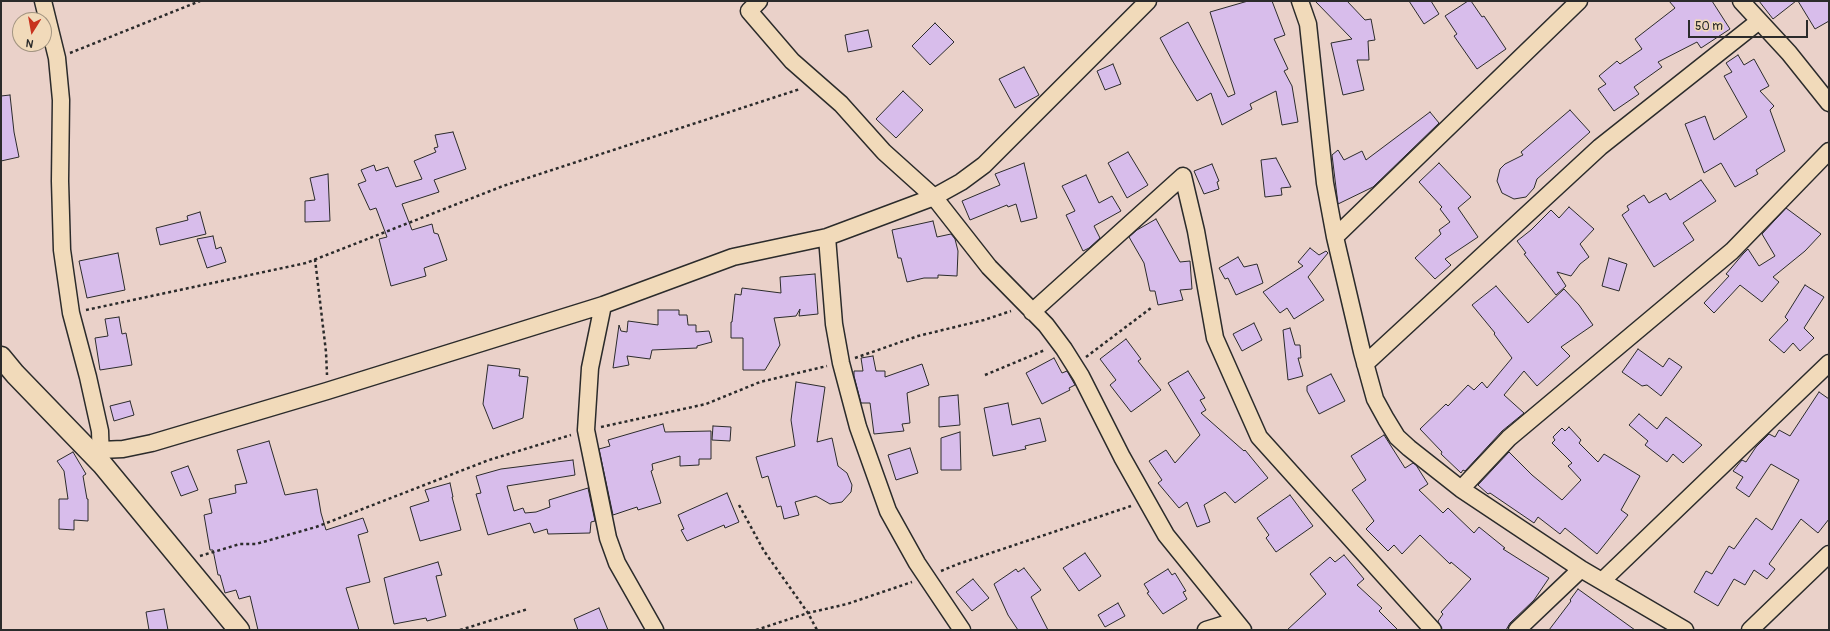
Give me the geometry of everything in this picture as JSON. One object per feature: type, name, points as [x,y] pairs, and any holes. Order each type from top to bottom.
[{"type":"main road","points":[[1,357],[15,374],[101,457],[239,630]]},
{"type":"street","points":[[43,1],[57,58],[61,100],[60,181],[62,250],[71,313],[88,377],[100,431],[101,457],[123,449],[152,443],[328,391],[603,305],[733,257],[827,237],[934,197],[961,182],[984,165],[1147,2]]},
{"type":"street","points":[[1300,1],[1308,24],[1325,183],[1334,237],[1376,399],[1397,437],[1461,490],[1581,569],[1685,630]]},
{"type":"street","points":[[1334,237],[1579,1]]},
{"type":"street","points":[[1741,1],[1789,52],[1829,103]]},
{"type":"street","points":[[749,4],[792,61],[841,104],[884,152],[934,197],[989,267],[1046,325],[1075,366],[1166,535],[1239,625]]},
{"type":"street","points":[[1366,364],[1600,147],[1760,21]]},
{"type":"street","points":[[1461,490],[1510,438],[1732,252],[1829,151]]},
{"type":"street","points":[[1032,312],[1183,176],[1196,231],[1214,338],[1258,437],[1433,630]]},
{"type":"street","points":[[827,237],[837,340],[841,363],[858,427],[888,511],[926,577],[962,630]]},
{"type":"street","points":[[603,305],[590,368],[586,430],[608,538],[618,563],[655,630]]},
{"type":"street","points":[[1602,581],[1829,363]]},
{"type":"street","points":[[1750,630],[1829,554]]},
{"type":"street","points":[[1517,630],[1581,569]]},
{"type":"street","points":[[1206,630],[1239,625]]},
{"type":"path","points":[[57,58],[200,1]]},
{"type":"path","points":[[71,313],[306,263],[503,186],[818,84]]},
{"type":"path","points":[[316,259],[326,352],[328,391]]},
{"type":"path","points":[[1075,366],[1151,308]]},
{"type":"path","points":[[985,375],[1060,344]]},
{"type":"path","points":[[756,630],[808,613],[848,604],[926,577],[958,564],[1147,501]]},
{"type":"path","points":[[739,505],[764,551],[808,613],[817,630]]},
{"type":"path","points":[[460,630],[528,608]]},
{"type":"building","points":[[1248,1],[1272,1],[1285,35],[1274,39],[1288,69],[1284,71],[1292,86],[1298,122],[1282,125],[1276,91],[1250,104],[1252,109],[1222,125],[1211,93],[1197,101],[1160,38],[1188,22],[1228,97],[1235,94],[1210,12]]},
{"type":"building","points":[[1315,1],[1347,1],[1365,20],[1371,19],[1375,40],[1368,41],[1369,60],[1357,60],[1364,90],[1343,95],[1331,43],[1352,39]]},
{"type":"building","points":[[1409,1],[1431,1],[1439,14],[1424,24]]},
{"type":"building","points":[[1468,1],[1471,1],[1482,17],[1484,16],[1506,49],[1477,69],[1454,36],[1457,34],[1445,16]]},
{"type":"building","points":[[1669,1],[1712,1],[1730,29],[1701,48],[1697,42],[1658,62],[1662,67],[1634,87],[1639,94],[1614,111],[1598,89],[1606,84],[1599,76],[1617,61],[1620,64],[1642,49],[1635,39],[1675,8]]},
{"type":"building","points":[[1759,1],[1796,1],[1773,19]]},
{"type":"building","points":[[1798,1],[1829,1],[1829,21],[1815,29]]},
{"type":"building","points":[[935,23],[954,42],[930,65],[912,46]]},
{"type":"building","points":[[868,30],[872,47],[848,52],[845,35]]},
{"type":"building","points":[[1738,55],[1744,65],[1754,59],[1769,86],[1760,91],[1774,106],[1770,110],[1785,151],[1756,170],[1758,174],[1735,187],[1721,163],[1704,173],[1685,124],[1705,116],[1714,140],[1747,117],[1724,76],[1732,72],[1726,63]]},
{"type":"building","points":[[1113,64],[1121,84],[1105,90],[1097,71]]},
{"type":"building","points":[[1024,67],[1039,95],[1015,108],[999,79]]},
{"type":"building","points":[[903,91],[923,110],[896,138],[876,119]]},
{"type":"building","points":[[10,95],[14,132],[19,157],[1,161],[1,96]]},
{"type":"building","points":[[1570,110],[1590,132],[1537,179],[1534,188],[1526,197],[1514,199],[1502,193],[1497,181],[1500,169],[1505,164],[1523,155],[1521,152]]},
{"type":"building","points":[[1430,112],[1439,123],[1373,187],[1338,204],[1332,155],[1338,150],[1344,160],[1362,151],[1366,160]]},
{"type":"building","points":[[453,132],[466,169],[434,180],[439,192],[402,204],[412,230],[432,224],[434,233],[438,234],[447,260],[424,268],[426,276],[391,286],[379,239],[387,237],[376,208],[370,210],[358,184],[366,181],[361,170],[374,165],[376,171],[388,167],[396,187],[422,179],[414,161],[436,152],[434,148],[438,147],[435,135]]},
{"type":"building","points":[[1128,152],[1148,185],[1127,198],[1108,163]]},
{"type":"building","points":[[1276,158],[1291,187],[1281,188],[1282,195],[1265,197],[1261,160]]},
{"type":"building","points":[[1024,163],[1037,218],[1021,222],[1016,204],[1008,207],[1007,205],[970,220],[962,201],[1000,185],[995,174]]},
{"type":"building","points":[[1439,163],[1471,197],[1458,208],[1478,237],[1445,259],[1451,265],[1435,279],[1415,258],[1441,234],[1439,230],[1450,222],[1440,209],[1442,207],[1419,182]]},
{"type":"building","points":[[1212,164],[1219,181],[1217,182],[1219,189],[1204,194],[1194,171]]},
{"type":"building","points":[[328,174],[330,221],[305,222],[305,201],[315,200],[310,178]]},
{"type":"building","points":[[1086,175],[1099,203],[1112,196],[1121,211],[1094,226],[1100,238],[1089,248],[1083,251],[1066,215],[1075,211],[1062,186]]},
{"type":"building","points":[[1701,180],[1716,201],[1683,223],[1694,240],[1654,267],[1622,215],[1629,210],[1627,206],[1644,195],[1649,203],[1666,193],[1670,200]]},
{"type":"building","points":[[1569,207],[1594,229],[1580,244],[1589,257],[1580,264],[1571,276],[1557,272],[1566,286],[1556,295],[1524,254],[1526,253],[1517,241],[1531,230],[1551,210],[1559,218]]},
{"type":"building","points":[[1786,208],[1821,234],[1805,251],[1773,277],[1779,282],[1762,302],[1740,285],[1714,313],[1704,303],[1729,276],[1726,274],[1748,249],[1759,266],[1775,256],[1762,234]]},
{"type":"building","points":[[200,212],[206,234],[160,245],[156,228],[188,220],[187,216]]},
{"type":"building","points":[[1156,219],[1180,262],[1190,261],[1192,289],[1180,290],[1183,300],[1158,305],[1155,291],[1150,291],[1144,263],[1129,237],[1137,230]]},
{"type":"building","points":[[933,221],[937,237],[951,234],[955,239],[958,251],[957,276],[938,275],[938,278],[924,278],[907,282],[901,258],[898,258],[892,230]]},
{"type":"building","points":[[213,236],[216,249],[221,247],[226,262],[207,268],[197,239]]},
{"type":"building","points":[[1310,248],[1319,255],[1326,251],[1328,253],[1308,277],[1324,300],[1294,319],[1287,308],[1280,313],[1263,292],[1303,266],[1298,262]]},
{"type":"building","points":[[118,253],[125,290],[87,298],[79,261]]},
{"type":"building","points":[[1238,257],[1244,267],[1257,264],[1263,283],[1236,295],[1228,278],[1225,279],[1219,268]]},
{"type":"building","points":[[1609,258],[1627,264],[1619,291],[1602,286]]},
{"type":"building","points":[[815,274],[818,314],[799,316],[800,309],[796,316],[774,318],[780,345],[765,370],[743,370],[743,338],[731,338],[731,322],[735,294],[741,295],[742,288],[781,293],[780,277]]},
{"type":"building","points":[[1805,285],[1824,297],[1804,328],[1814,338],[1800,351],[1793,343],[1784,353],[1769,340],[1788,320],[1785,317]]},
{"type":"building","points":[[1496,286],[1528,323],[1564,289],[1579,305],[1593,325],[1561,347],[1570,356],[1537,386],[1524,371],[1504,395],[1524,413],[1502,431],[1465,471],[1463,470],[1461,473],[1441,454],[1442,452],[1420,429],[1446,404],[1448,406],[1468,385],[1474,390],[1482,382],[1487,388],[1512,358],[1494,334],[1495,333],[1472,305]]},
{"type":"building","points":[[658,310],[679,310],[679,315],[687,315],[688,325],[696,325],[696,332],[709,331],[712,342],[697,346],[697,348],[652,350],[650,359],[627,356],[629,365],[613,368],[619,325],[621,331],[627,332],[628,321],[658,325]]},
{"type":"building","points":[[119,317],[122,334],[126,333],[132,365],[100,370],[95,338],[108,336],[105,319]]},
{"type":"building","points":[[1254,323],[1262,340],[1242,351],[1233,334]]},
{"type":"building","points":[[1290,328],[1295,345],[1300,345],[1301,358],[1298,358],[1303,376],[1288,380],[1283,330]]},
{"type":"building","points":[[1126,339],[1141,359],[1138,361],[1161,390],[1131,412],[1110,385],[1116,380],[1100,359]]},
{"type":"building","points":[[1638,349],[1663,367],[1669,358],[1682,367],[1661,396],[1647,385],[1642,386],[1622,372]]},
{"type":"building","points":[[873,356],[876,371],[885,371],[885,377],[922,364],[929,385],[907,393],[910,423],[902,424],[904,431],[874,434],[870,403],[861,403],[854,371],[863,371],[861,358]]},
{"type":"building","points":[[1054,358],[1062,373],[1067,371],[1075,385],[1069,388],[1070,390],[1042,404],[1026,373]]},
{"type":"building","points":[[488,365],[520,369],[519,376],[528,377],[523,418],[493,429],[483,404]]},
{"type":"building","points":[[1188,371],[1205,398],[1200,400],[1206,410],[1201,413],[1244,451],[1245,450],[1268,478],[1235,503],[1225,492],[1204,505],[1210,522],[1197,527],[1187,502],[1179,508],[1158,483],[1162,480],[1149,461],[1166,450],[1175,463],[1200,435],[1168,383]]},
{"type":"building","points":[[1331,374],[1345,401],[1319,414],[1307,391],[1307,386]]},
{"type":"building","points":[[796,382],[825,387],[817,442],[832,438],[838,466],[847,473],[852,485],[851,492],[842,502],[830,504],[816,496],[795,502],[799,515],[784,519],[781,506],[777,507],[768,476],[762,478],[756,457],[795,446],[791,420]]},
{"type":"building","points":[[1819,392],[1829,399],[1829,519],[1818,533],[1801,519],[1769,564],[1775,569],[1767,579],[1754,570],[1745,585],[1734,579],[1718,606],[1694,592],[1706,571],[1712,574],[1729,546],[1734,549],[1756,518],[1772,530],[1799,480],[1771,464],[1749,497],[1736,488],[1743,477],[1733,471],[1742,460],[1746,462],[1756,447],[1769,434],[1775,437],[1779,430],[1790,436]]},
{"type":"building","points":[[958,395],[960,425],[939,427],[939,397]]},
{"type":"building","points":[[130,401],[134,415],[114,421],[110,406]]},
{"type":"building","points":[[1008,403],[1012,425],[1040,418],[1046,441],[1025,446],[1026,449],[993,456],[984,408]]},
{"type":"building","points":[[1639,414],[1657,429],[1666,417],[1702,445],[1683,463],[1673,454],[1667,462],[1645,445],[1648,441],[1629,425]]},
{"type":"building","points":[[663,424],[665,432],[711,431],[711,459],[699,459],[699,465],[680,466],[680,456],[652,464],[653,470],[651,471],[661,503],[638,510],[637,507],[613,515],[599,449],[610,446],[608,440]]},
{"type":"building","points":[[713,426],[731,427],[730,441],[712,440]]},
{"type":"building","points":[[1569,427],[1581,440],[1579,443],[1598,462],[1604,454],[1640,476],[1621,510],[1628,515],[1597,554],[1565,528],[1560,534],[1538,517],[1534,523],[1490,493],[1488,494],[1478,485],[1509,452],[1532,475],[1562,500],[1581,480],[1568,466],[1572,463],[1552,443],[1555,440],[1553,437],[1562,428],[1565,431]]},
{"type":"building","points":[[960,432],[961,470],[941,470],[941,438]]},
{"type":"building","points":[[1384,435],[1405,468],[1413,463],[1416,465],[1428,484],[1419,490],[1443,513],[1448,508],[1474,533],[1479,527],[1505,548],[1503,549],[1549,578],[1534,600],[1510,623],[1506,630],[1442,630],[1438,621],[1443,614],[1441,612],[1471,579],[1451,562],[1450,564],[1420,535],[1402,554],[1394,545],[1388,551],[1366,529],[1374,521],[1352,490],[1366,480],[1351,456]]},
{"type":"building","points":[[269,441],[285,495],[317,489],[321,513],[326,530],[363,518],[368,532],[358,535],[370,582],[346,588],[359,630],[258,630],[250,596],[239,599],[236,590],[225,593],[220,575],[218,575],[213,550],[210,550],[204,515],[212,513],[209,499],[236,493],[235,485],[247,483],[237,450]]},
{"type":"building","points":[[910,448],[918,473],[896,480],[888,455]]},
{"type":"building","points":[[73,452],[86,474],[83,476],[88,499],[88,521],[74,520],[74,530],[59,529],[59,499],[68,499],[64,471],[57,461]]},
{"type":"building","points":[[573,460],[575,475],[507,486],[514,511],[523,508],[525,513],[536,512],[550,507],[549,500],[588,488],[595,521],[591,522],[590,533],[548,534],[547,529],[534,533],[530,523],[488,535],[476,494],[481,493],[476,476],[501,469]]},
{"type":"building","points":[[188,466],[198,490],[181,496],[171,472]]},
{"type":"building","points":[[450,483],[452,497],[461,530],[420,541],[410,507],[429,501],[425,490]]},
{"type":"building","points":[[727,493],[739,522],[725,528],[724,525],[687,541],[681,530],[684,529],[678,515]]},
{"type":"building","points":[[1290,495],[1313,526],[1276,552],[1266,538],[1269,535],[1257,518]]},
{"type":"building","points":[[1085,553],[1101,576],[1079,591],[1063,568]]},
{"type":"building","points":[[1344,555],[1364,579],[1357,585],[1382,608],[1379,611],[1398,630],[1287,630],[1326,594],[1310,574],[1330,557],[1335,562]]},
{"type":"building","points":[[438,562],[442,575],[436,576],[446,616],[427,621],[426,618],[394,624],[384,578]]},
{"type":"building","points":[[1024,568],[1041,590],[1031,597],[1048,630],[1018,630],[1008,615],[994,584],[1016,569],[1018,572]]},
{"type":"building","points":[[1168,569],[1172,575],[1175,573],[1186,591],[1183,592],[1187,599],[1163,614],[1147,593],[1149,592],[1144,584]]},
{"type":"building","points":[[973,579],[989,598],[972,611],[956,592]]},
{"type":"building","points":[[1578,589],[1635,630],[1549,630],[1571,601],[1570,600]]},
{"type":"building","points":[[1118,603],[1125,616],[1105,627],[1098,615]]},
{"type":"building","points":[[599,608],[608,630],[578,630],[574,619]]},
{"type":"building","points":[[164,609],[168,630],[149,630],[146,612]]}]
